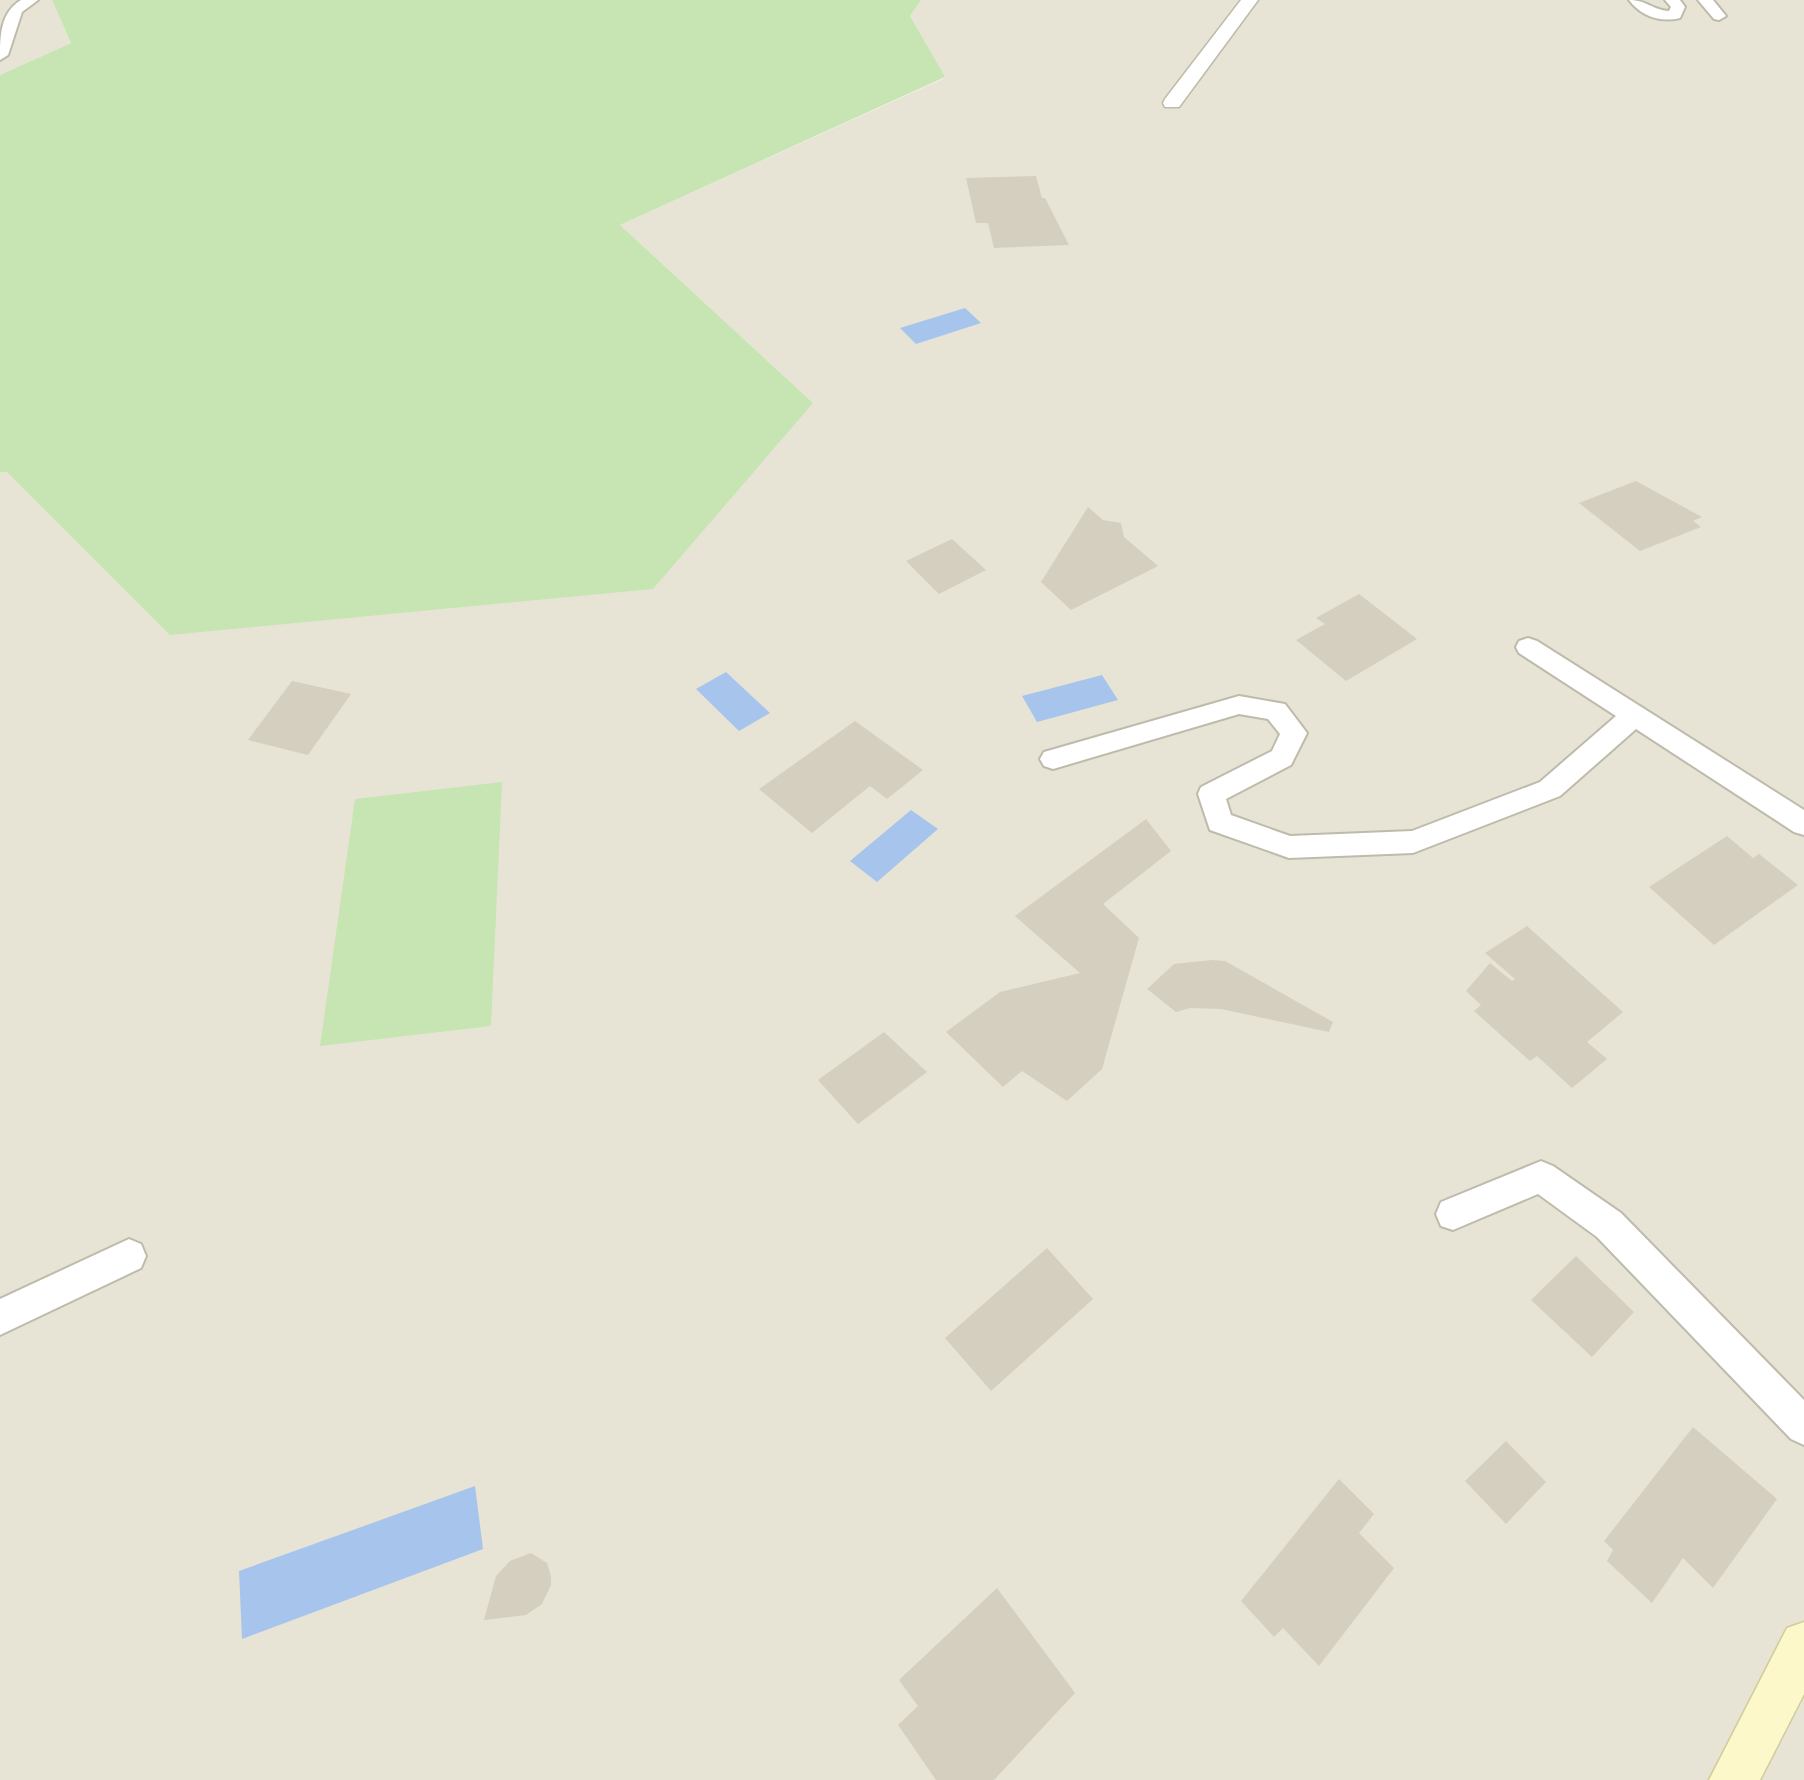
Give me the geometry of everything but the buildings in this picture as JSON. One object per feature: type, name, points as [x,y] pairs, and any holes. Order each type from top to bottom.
[{"type":"street","points":[[1172,103],[1250,0]]},
{"type":"street","points":[[1734,1780],[1804,1645]]},
{"type":"lane","points":[[0,55],[15,10],[30,0]]},
{"type":"lane","points":[[1636,0],[1646,12],[1664,16],[1675,15],[1678,8],[1672,0]]},
{"type":"lane","points":[[1705,0],[1719,16]]},
{"type":"lane","points":[[1528,647],[1804,824]]},
{"type":"lane","points":[[1053,759],[1239,705],[1275,711],[1294,733],[1282,758],[1211,794],[1220,822],[1289,847],[1413,842],[1550,789],[1633,716]]},
{"type":"lane","points":[[1453,1214],[1542,1178],[1609,1225],[1804,1426]]},
{"type":"lane","points":[[0,1317],[129,1256]]},
{"type":"shaded area","points":[[0,0],[52,0],[71,43],[0,75]]},
{"type":"shaded area","points":[[921,0],[1804,0],[1804,1780],[0,1780],[0,472],[813,403],[620,225],[945,78],[910,16]]},
{"type":"green space","points":[[52,0],[921,0],[910,16],[945,77],[620,225],[813,403],[653,589],[170,635],[7,472],[0,472],[0,75],[71,43]]},
{"type":"green space","points":[[502,782],[491,1026],[320,1046],[355,799]]},
{"type":"water","points":[[965,308],[981,323],[916,344],[900,328]]},
{"type":"water","points":[[726,672],[770,713],[739,731],[696,689]]},
{"type":"water","points":[[1102,675],[1118,700],[1037,722],[1022,696]]},
{"type":"water","points":[[911,810],[938,829],[877,882],[850,861]]},
{"type":"water","points":[[475,1486],[483,1549],[242,1639],[239,1571]]}]
